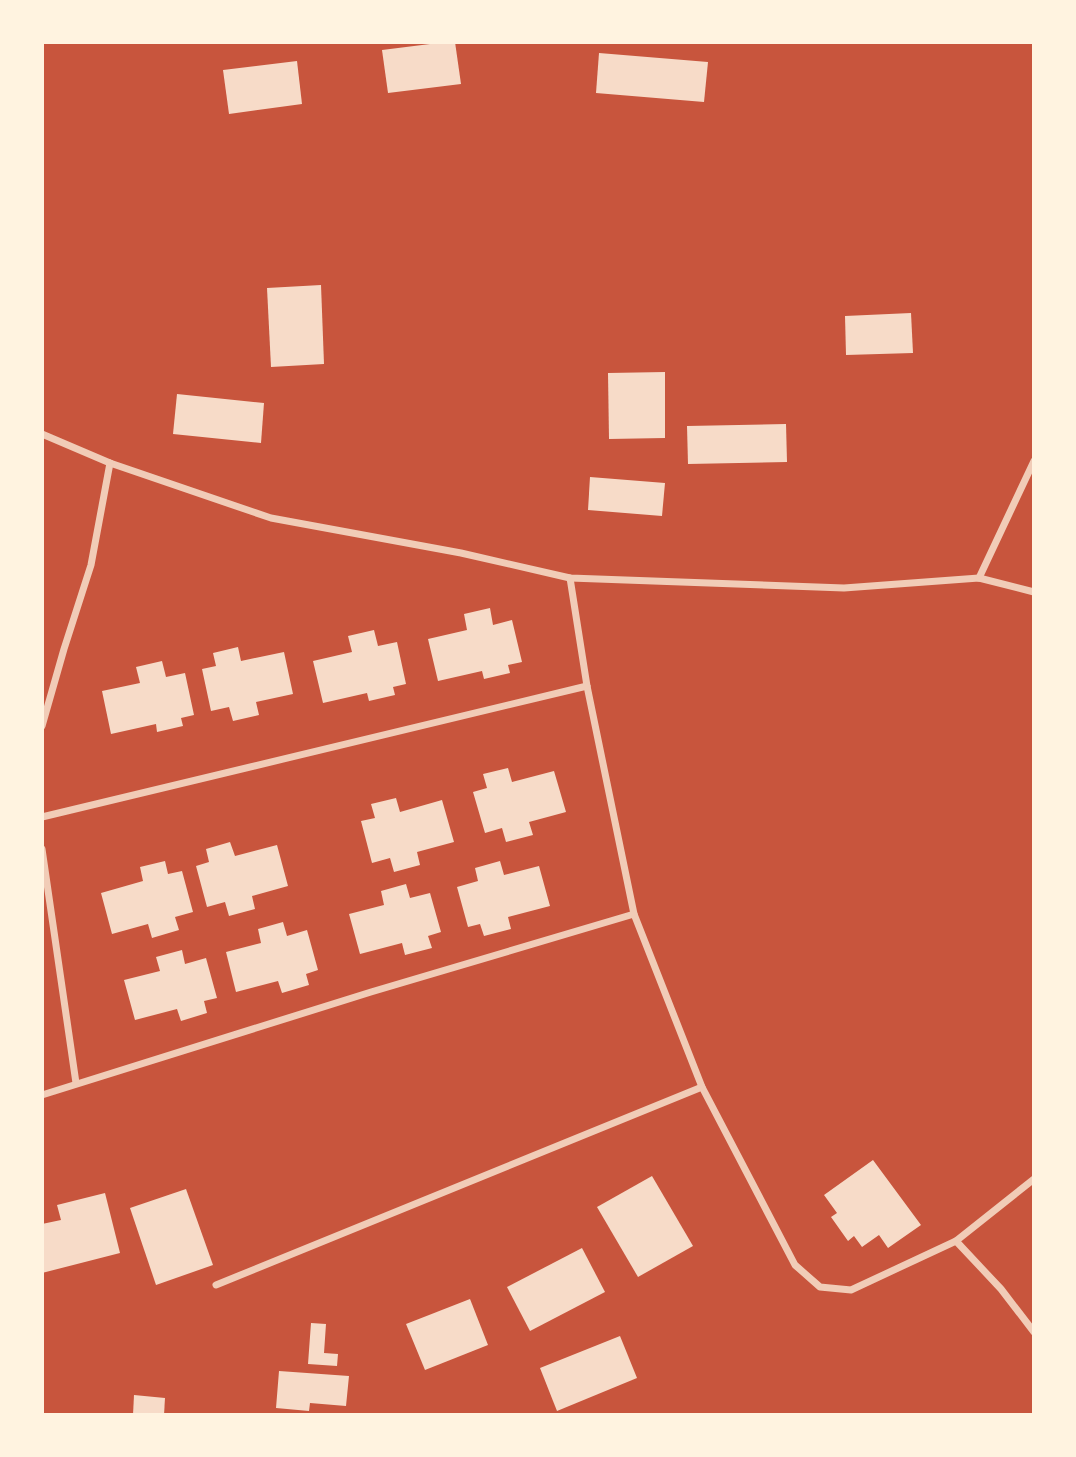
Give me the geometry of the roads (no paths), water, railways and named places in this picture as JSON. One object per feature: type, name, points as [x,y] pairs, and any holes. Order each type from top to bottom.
[{"type":"street","points":[[42,434],[110,463],[271,518],[461,553],[570,578],[844,588],[979,578],[1034,592]]},
{"type":"street","points":[[979,578],[1034,461]]},
{"type":"street","points":[[42,726],[91,565],[110,463]]},
{"type":"street","points":[[570,578],[587,686],[634,914],[702,1087],[795,1265],[820,1287],[851,1290],[956,1241],[1034,1179]]},
{"type":"street","points":[[42,817],[587,686]]},
{"type":"street","points":[[42,849],[76,1083]]},
{"type":"street","points":[[42,1095],[371,992],[634,914]]},
{"type":"street","points":[[216,1285],[702,1087]]},
{"type":"street","points":[[956,1241],[1001,1289],[1034,1332]]}]
